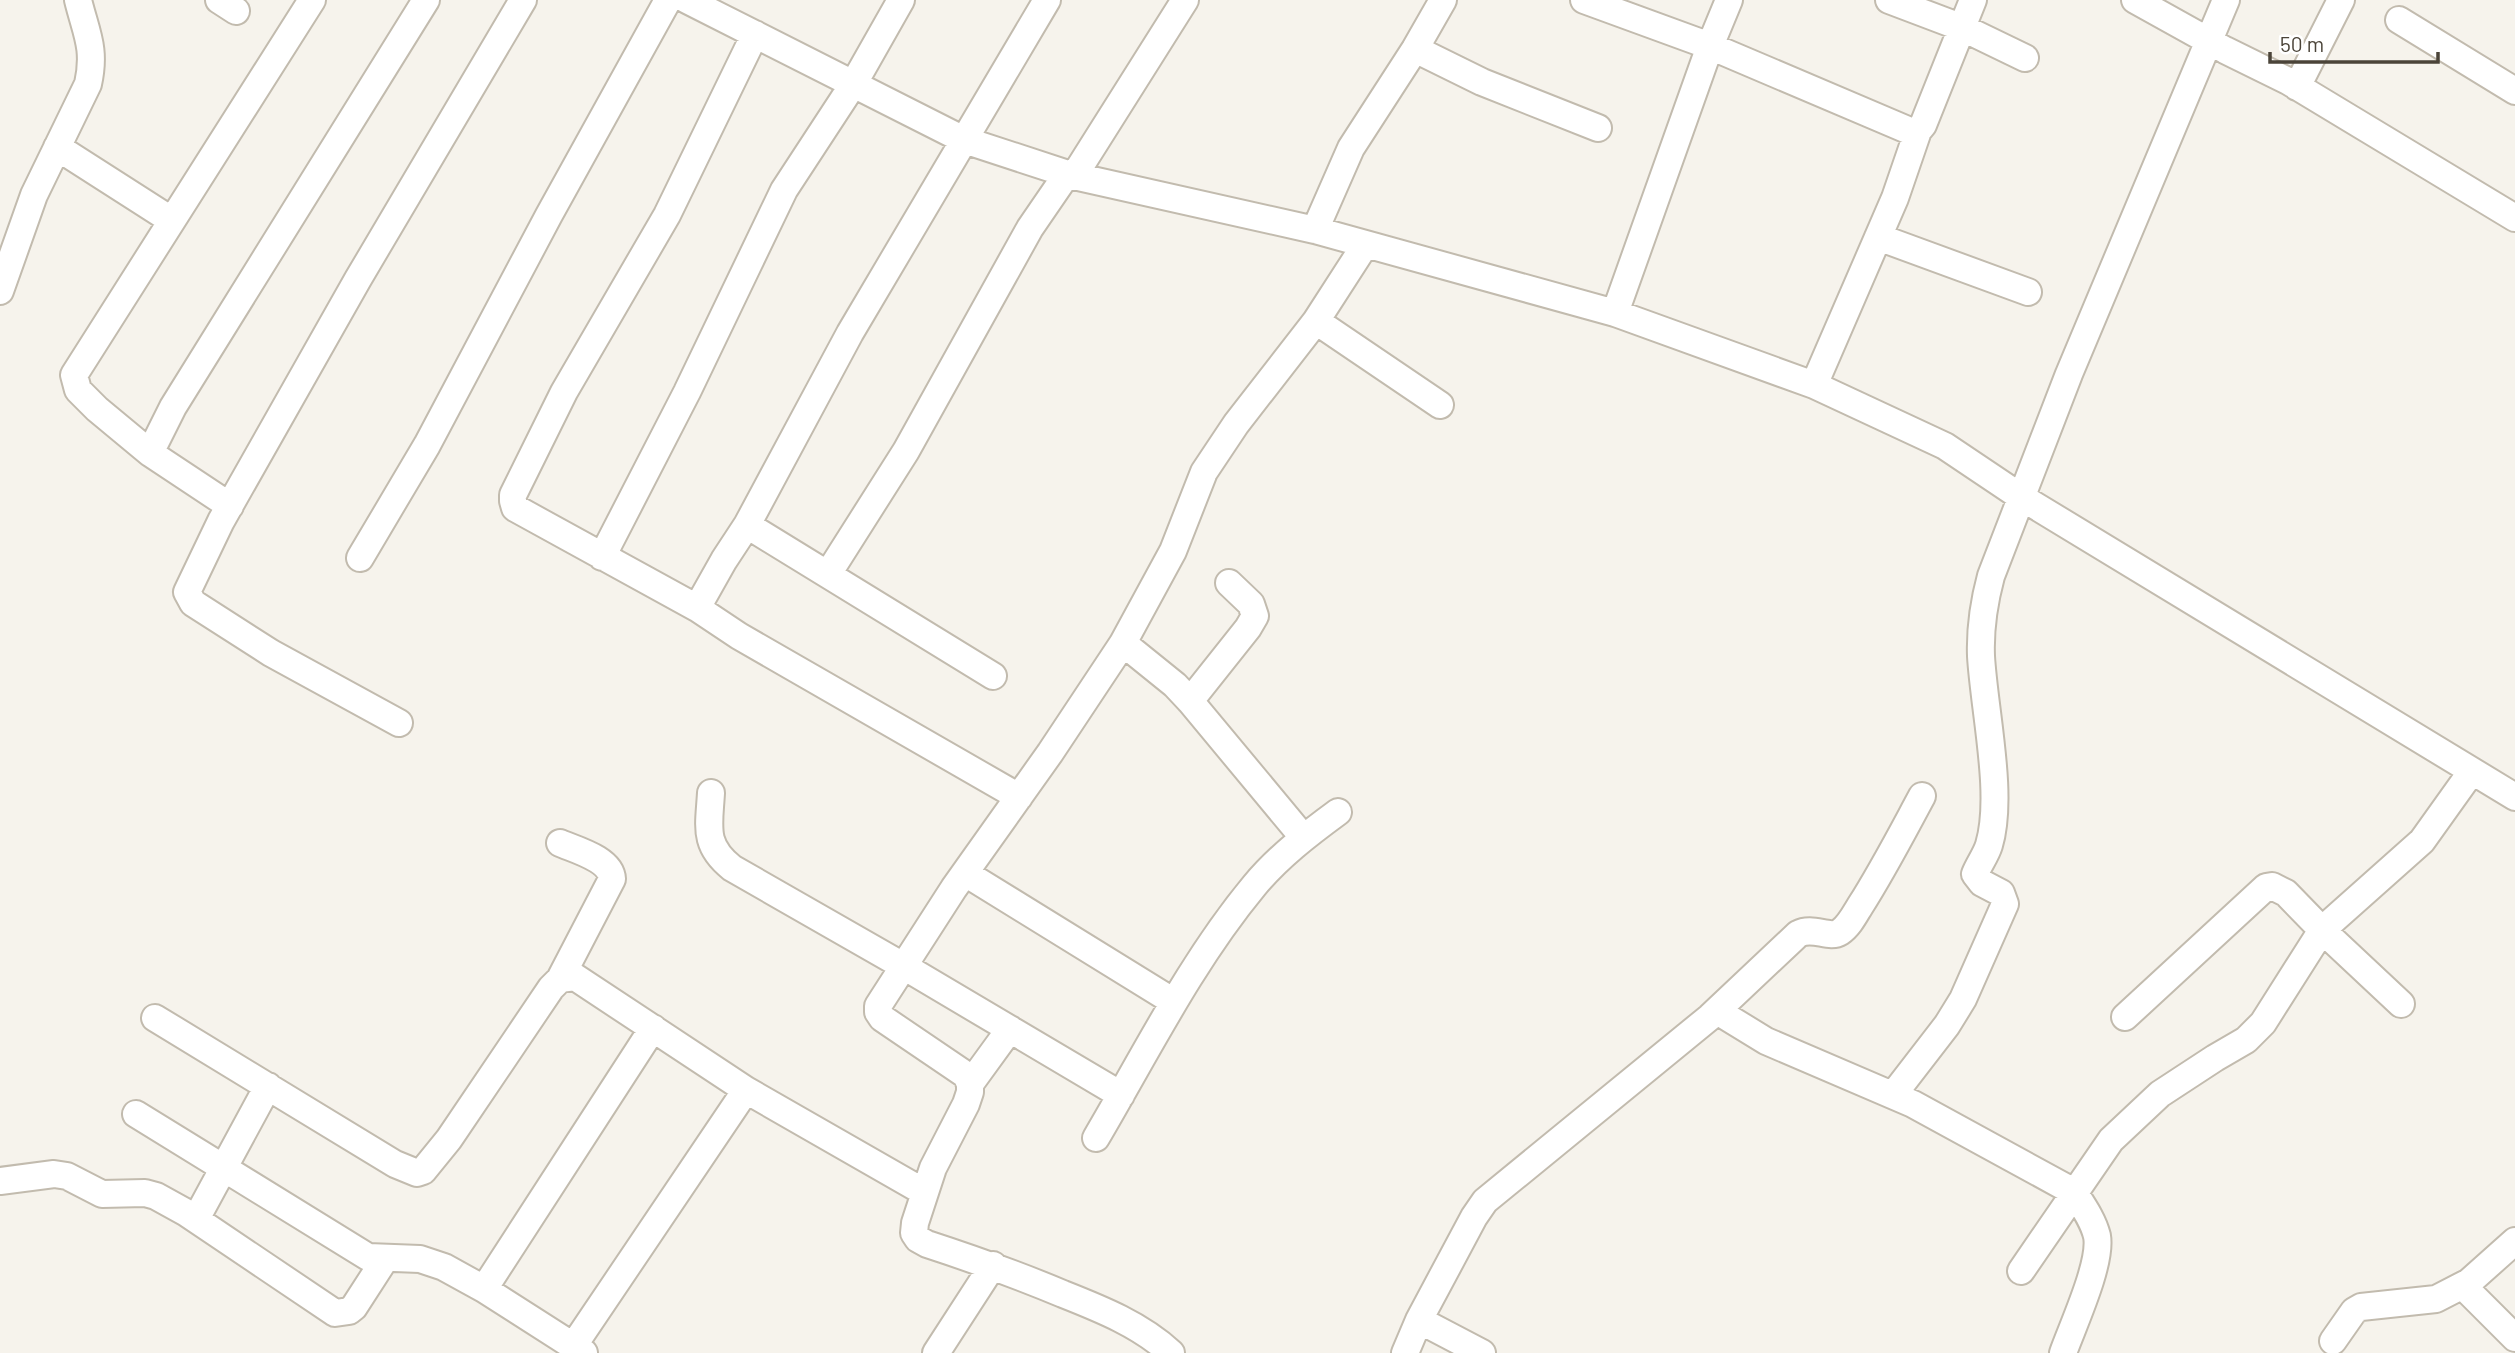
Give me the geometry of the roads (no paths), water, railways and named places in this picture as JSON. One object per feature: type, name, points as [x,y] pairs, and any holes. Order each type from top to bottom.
[{"type":"street","points":[[0,291],[34,195],[88,84],[92,64],[91,44],[78,0]]},
{"type":"street","points":[[230,506],[150,453],[87,400],[78,390],[74,375],[312,0]]},
{"type":"street","points":[[150,453],[173,407],[426,0]]},
{"type":"street","points":[[399,723],[271,653],[193,603],[188,587],[230,506],[358,279],[523,0]]},
{"type":"street","points":[[360,558],[427,445],[668,0]]},
{"type":"street","points":[[601,556],[687,392],[784,190],[854,83],[901,0]]},
{"type":"street","points":[[697,608],[747,525],[850,333],[1047,0]]},
{"type":"street","points":[[828,574],[906,451],[1030,228],[1071,175],[1185,0]]},
{"type":"street","points":[[1315,230],[1351,148],[1443,0]]},
{"type":"street","points":[[1584,0],[1710,46],[1910,131],[1918,131]]},
{"type":"street","points":[[1615,313],[1710,46],[1729,0]]},
{"type":"street","points":[[1889,0],[1963,28],[2025,58]]},
{"type":"street","points":[[1814,385],[1895,198],[1918,131],[1923,125],[1973,0]]},
{"type":"street","points":[[2135,0],[2297,87],[2515,218]]},
{"type":"street","points":[[1893,1095],[1958,1007],[2005,904],[2001,893],[1982,883],[1975,874],[1989,846],[1994,812],[1993,771],[1981,654],[1983,606],[1991,576],[2069,374],[2223,49],[2226,0]]},
{"type":"street","points":[[2297,87],[2341,0]]},
{"type":"street","points":[[696,2],[964,140],[1071,175],[1315,230],[1615,313],[1814,385],[1945,446],[2021,496],[2515,797]]},
{"type":"street","points":[[2399,20],[2515,90]]},
{"type":"street","points":[[755,34],[667,215],[564,392],[513,495],[515,508],[697,608],[739,636],[1019,797]]},
{"type":"street","points":[[1415,48],[1482,82],[1598,128]]},
{"type":"street","points":[[57,147],[171,220]]},
{"type":"street","points":[[1878,237],[2028,292]]},
{"type":"street","points":[[970,1084],[966,1075],[882,1018],[878,1012],[881,1000],[1123,643],[1173,551],[1204,472],[1236,424],[1316,321],[1365,245]]},
{"type":"street","points":[[1316,321],[1440,405]]},
{"type":"street","points":[[747,525],[993,676]]},
{"type":"street","points":[[1190,701],[1255,616],[1251,604],[1229,583]]},
{"type":"street","points":[[1123,643],[1175,685],[1190,701],[1303,837]]},
{"type":"street","points":[[2021,1270],[2111,1140],[2160,1094],[2246,1040],[2263,1023],[2322,930],[2422,841],[2472,771]]},
{"type":"street","points":[[711,793],[709,827],[712,846],[719,858],[732,868],[1121,1095]]},
{"type":"street","points":[[1405,1353],[1419,1320],[1485,1201],[1717,1011],[1798,934],[1806,930],[1835,933],[1847,925],[1878,879],[1922,796]]},
{"type":"street","points":[[1096,1138],[1174,1002],[1255,885],[1303,837],[1338,812]]},
{"type":"street","points":[[155,1018],[395,1164],[417,1173],[423,1171],[449,1139],[551,988],[560,979],[612,879],[612,872],[606,865],[560,843]]},
{"type":"street","points":[[965,873],[1174,1002]]},
{"type":"street","points":[[2125,1017],[2266,887],[2277,886],[2401,1004]]},
{"type":"street","points":[[560,979],[575,977],[746,1090],[924,1192]]},
{"type":"street","points":[[1717,1011],[1766,1041],[1893,1095],[2074,1192],[2088,1212],[2097,1235],[2098,1254],[2063,1353]]},
{"type":"street","points":[[484,1289],[653,1028]]},
{"type":"street","points":[[1010,1029],[970,1084],[967,1104],[933,1168],[914,1233],[927,1244],[993,1265],[1105,1311],[1157,1340],[1171,1353]]},
{"type":"street","points":[[196,1219],[268,1086]]},
{"type":"street","points":[[136,1114],[368,1257],[431,1262],[484,1289],[579,1349],[746,1090]]},
{"type":"street","points":[[0,1181],[54,1174],[67,1176],[102,1194],[145,1193],[156,1196],[196,1219],[335,1313],[349,1311],[354,1307],[386,1259]]},
{"type":"street","points":[[2333,1341],[2354,1311],[2361,1307],[2436,1299],[2463,1286],[2515,1241]]},
{"type":"street","points":[[936,1353],[993,1265]]},
{"type":"street","points":[[2463,1286],[2515,1338]]},
{"type":"street","points":[[1419,1320],[1482,1353]]}]
